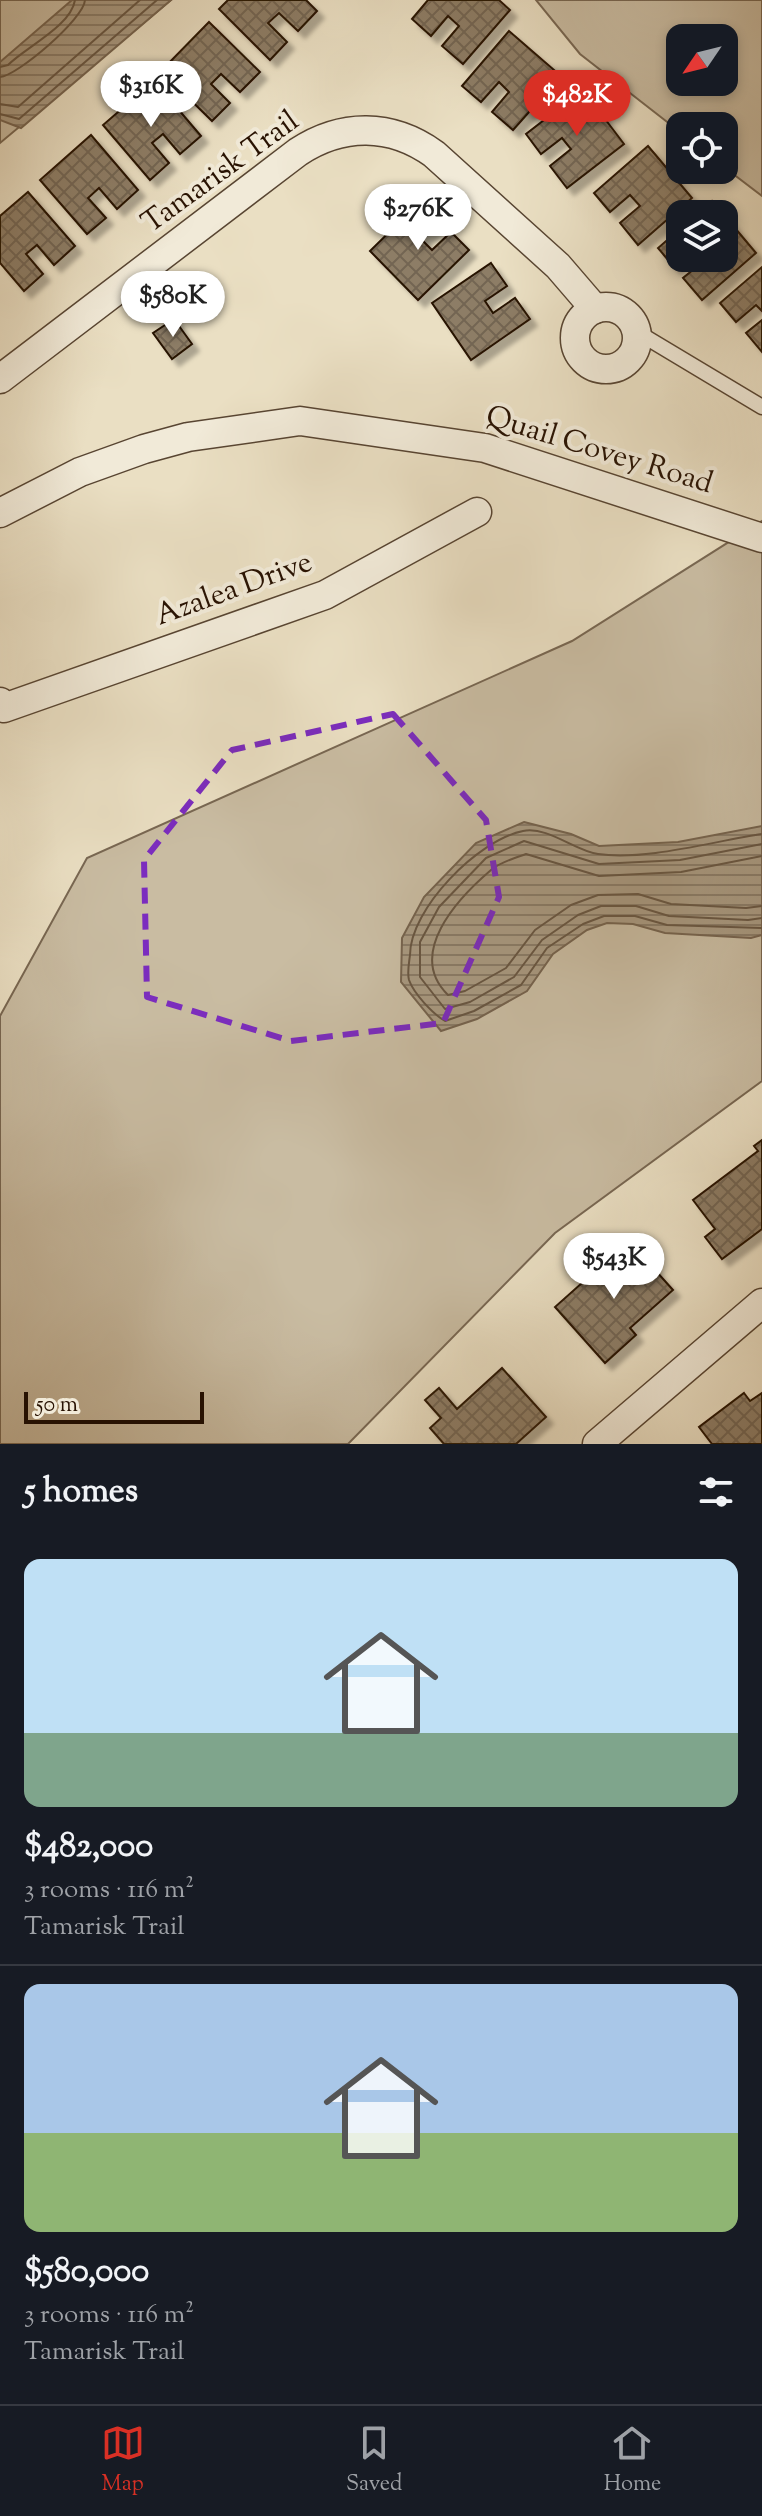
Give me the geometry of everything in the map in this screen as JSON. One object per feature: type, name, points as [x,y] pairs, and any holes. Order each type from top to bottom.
[{"type":"street","name":"Tamarisk Trail","points":[[0,379],[298,152],[329,135],[347,131],[384,131],[419,143],[558,266],[595,309]]},
{"type":"street","points":[[617,308],[633,322],[637,332],[634,353],[618,367],[607,369],[587,362],[576,344],[575,333],[586,314],[595,309],[617,308]]},
{"type":"street","name":"Quail Covey Road","points":[[0,513],[80,472],[144,449],[215,432],[300,421],[485,448],[528,459],[762,538]]},
{"type":"street","name":"Azalea Drive","points":[[1,707],[325,595],[477,512]]},
{"type":"street","points":[[597,1444],[762,1303]]},
{"type":"lane","points":[[637,332],[762,407]]},
{"type":"highlighted area","points":[[393,714],[486,820],[499,897],[443,1023],[291,1041],[147,997],[144,860],[232,750]]},
{"type":"shaded area","points":[[0,0],[171,0],[0,143]]},
{"type":"shaded area","points":[[536,0],[762,0],[762,196],[738,178],[738,112],[666,112],[666,121],[580,54]]},
{"type":"shaded area","points":[[762,521],[762,1081],[555,1233],[348,1444],[0,1444],[0,1016],[87,858],[572,641]]},
{"type":"water","points":[[72,0],[171,0],[21,128],[0,120],[0,62]]},
{"type":"water","points":[[524,822],[571,834],[599,846],[678,842],[762,826],[762,935],[751,938],[665,933],[633,924],[607,923],[587,930],[553,954],[527,991],[477,1019],[441,1031],[401,982],[402,938],[424,897],[476,843]]},
{"type":"building","points":[[228,0],[306,0],[317,11],[298,31],[279,13],[268,23],[287,42],[270,60],[219,9]]},
{"type":"building","points":[[428,0],[499,0],[510,10],[463,64],[442,46],[459,26],[448,16],[431,36],[412,19]]},
{"type":"building","points":[[209,22],[260,72],[240,92],[221,74],[211,84],[230,103],[212,121],[161,71]]},
{"type":"building","points":[[509,31],[561,76],[513,130],[492,112],[509,92],[499,82],[481,102],[462,86]]},
{"type":"building","points":[[154,81],[201,136],[180,154],[163,134],[152,143],[169,163],[150,180],[103,125]]},
{"type":"building","points":[[583,90],[624,144],[567,188],[550,166],[571,149],[562,138],[541,154],[526,134]]},
{"type":"building","points":[[91,135],[138,190],[117,209],[99,188],[88,198],[106,218],[87,234],[40,180]]},
{"type":"building","points":[[648,146],[666,167],[666,184],[680,184],[692,198],[666,200],[666,221],[638,245],[620,223],[640,206],[630,195],[610,212],[594,193]]},
{"type":"building","points":[[28,192],[75,246],[54,265],[37,245],[26,254],[43,274],[24,291],[0,263],[0,216]]},
{"type":"building","points":[[421,201],[441,221],[422,240],[432,250],[451,232],[469,250],[418,300],[370,251]]},
{"type":"building","points":[[738,232],[756,253],[738,269]]},
{"type":"building","points":[[666,241],[666,258],[658,248]]},
{"type":"building","points":[[491,263],[507,286],[485,301],[493,313],[515,298],[530,319],[471,360],[432,303]]},
{"type":"building","points":[[762,267],[762,311],[756,305],[736,322],[720,303]]},
{"type":"building","points":[[690,272],[734,272],[702,300],[683,278]]},
{"type":"building","points":[[174,319],[192,344],[172,359],[153,333]]},
{"type":"building","points":[[762,320],[762,352],[746,333]]},
{"type":"building","points":[[762,1140],[762,1229],[722,1259],[705,1237],[715,1229],[693,1200],[758,1151],[754,1146]]},
{"type":"building","points":[[629,1241],[673,1290],[630,1328],[636,1335],[605,1363],[555,1307]]},
{"type":"building","points":[[502,1368],[546,1417],[516,1444],[444,1444],[430,1428],[441,1418],[425,1400],[439,1388],[457,1409]]},
{"type":"building","points":[[744,1393],[750,1401],[762,1393],[762,1444],[712,1444],[699,1427]]}]
